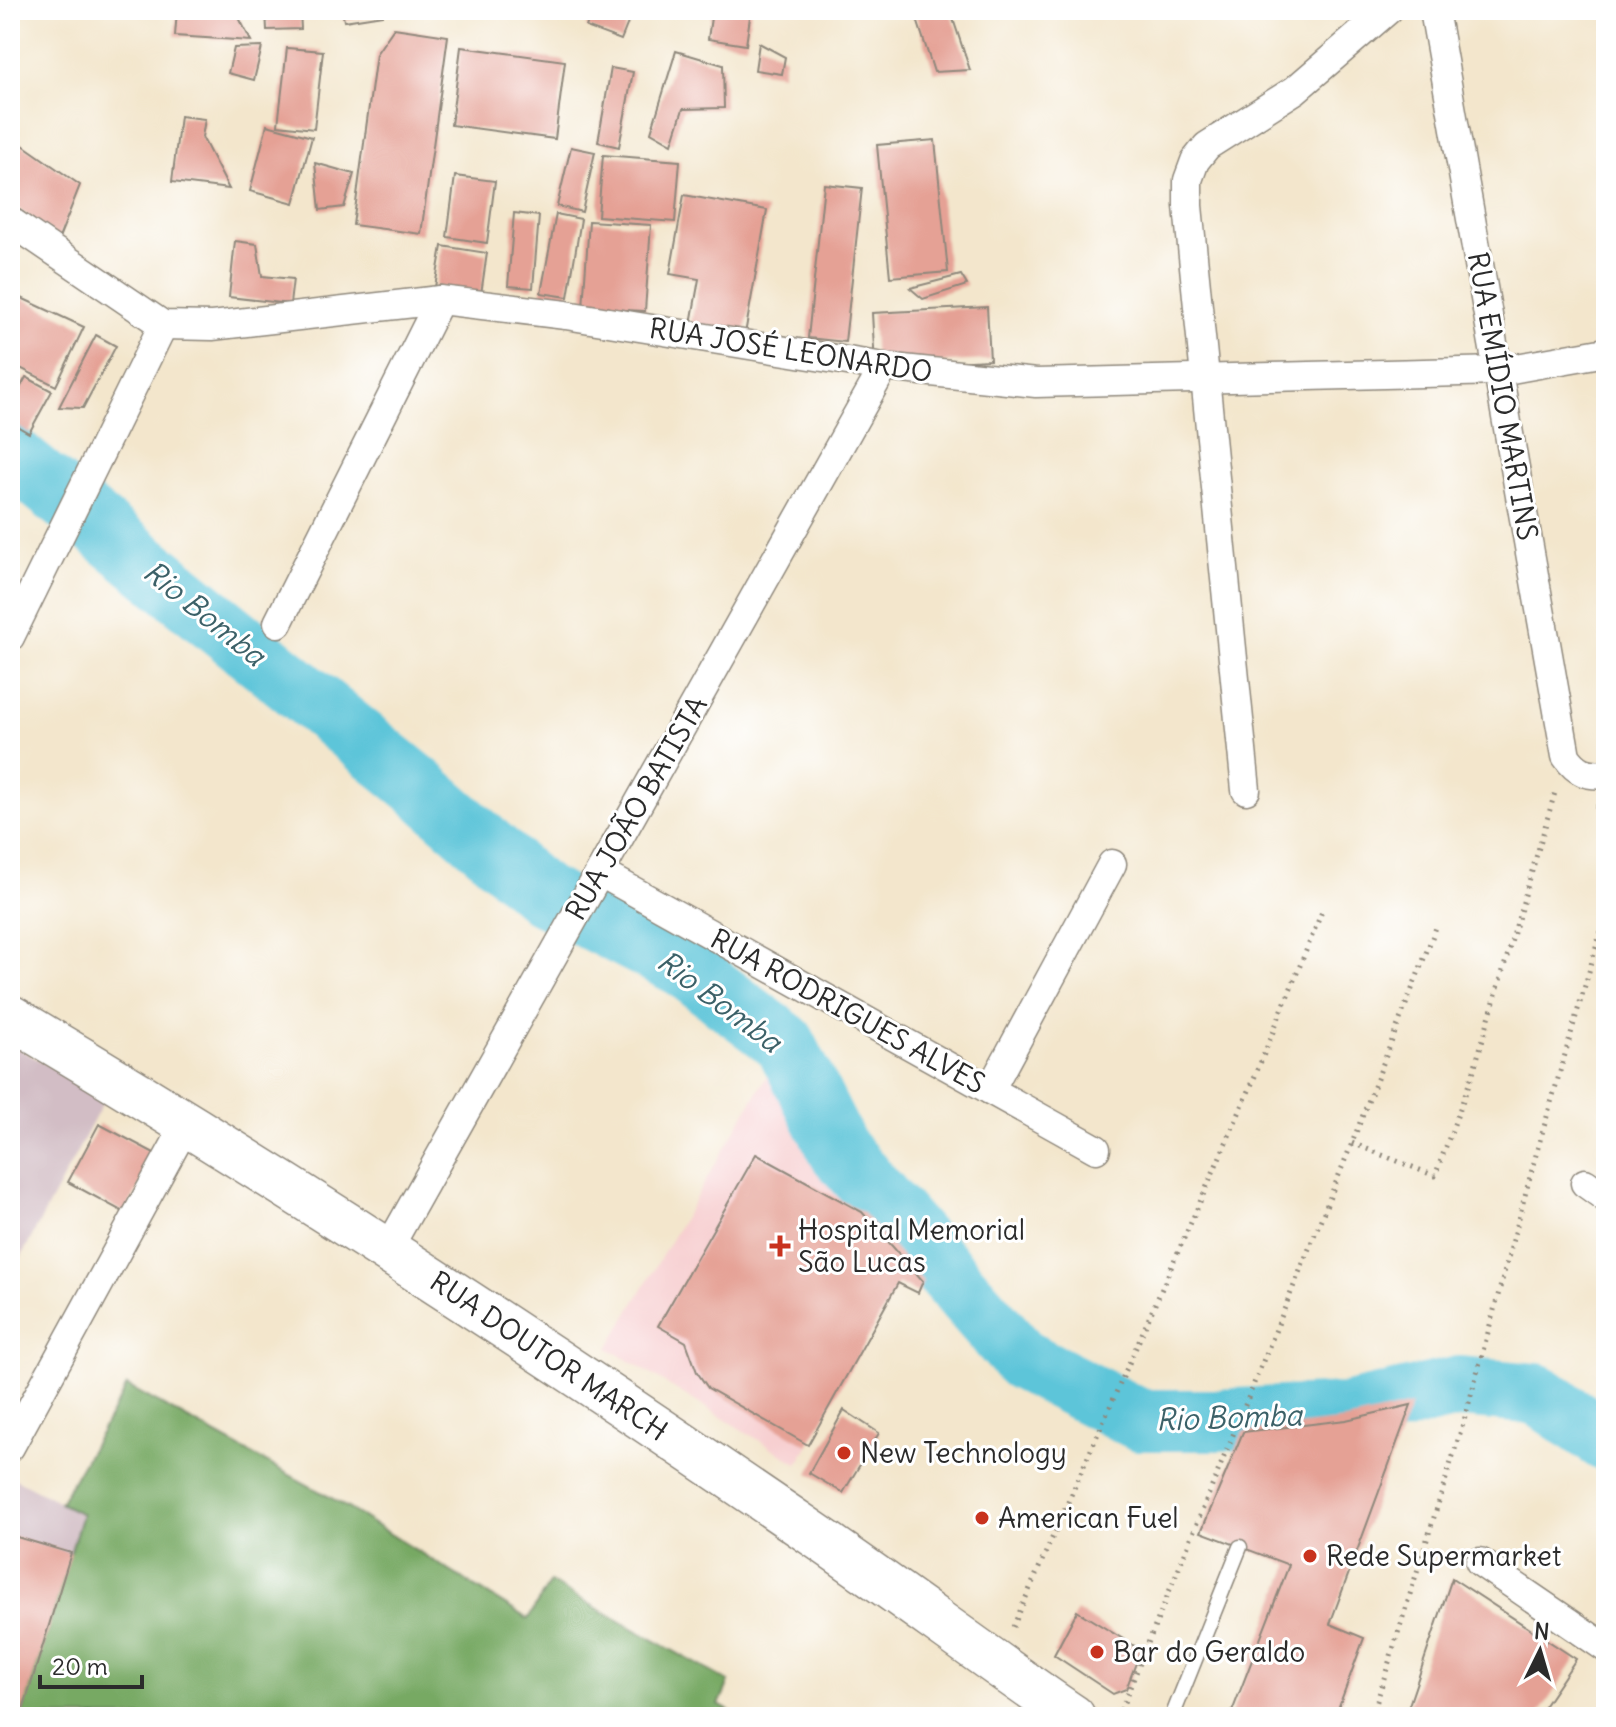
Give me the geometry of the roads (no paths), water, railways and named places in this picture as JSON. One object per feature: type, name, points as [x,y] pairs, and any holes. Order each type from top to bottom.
[{"type":"main road","name":"RUA DOUTOR MARCH","points":[[10,1017],[388,1249],[815,1535],[1073,1717]]},
{"type":"street","points":[[1246,790],[1188,206],[1188,180],[1195,161],[1207,146],[1295,90],[1388,10]]},
{"type":"street","name":"RUA EMÍDIO MARTINS","points":[[1434,10],[1500,371],[1586,768]]},
{"type":"street","points":[[10,221],[163,325],[10,637]]},
{"type":"street","points":[[278,623],[440,300]]},
{"type":"street","name":"RUA JOSÉ LEONARDO","points":[[163,325],[212,326],[440,300],[566,315],[884,367],[1036,383],[1500,371],[1606,352]]},
{"type":"street","name":"RUA JOÃO BATISTA","points":[[388,1249],[884,367]]},
{"type":"street","points":[[990,1090],[1112,864]]},
{"type":"street","name":"RUA RODRIGUES ALVES","points":[[601,873],[1096,1149]]},
{"type":"street","points":[[10,1447],[187,1123]]},
{"type":"street","points":[[1480,1562],[1606,1648]]},
{"type":"lane","points":[[1172,1717],[1240,1547]]},
{"type":"waterway","name":"Rio Bomba","points":[[10,455],[416,784],[543,895],[683,966],[785,1043],[839,1151],[1022,1360],[1140,1420],[1345,1414],[1460,1387],[1537,1394],[1606,1441]]},
{"type":"place","name":"Hospital Memorial São Lucas","points":[[780,1246]]},
{"type":"place","name":"New Technology","points":[[844,1453]]},
{"type":"place","name":"American Fuel","points":[[982,1518]]},
{"type":"place","name":"Rede Supermarket","points":[[1310,1556]]},
{"type":"place","name":"Bar do Geraldo","points":[[1097,1652]]}]
